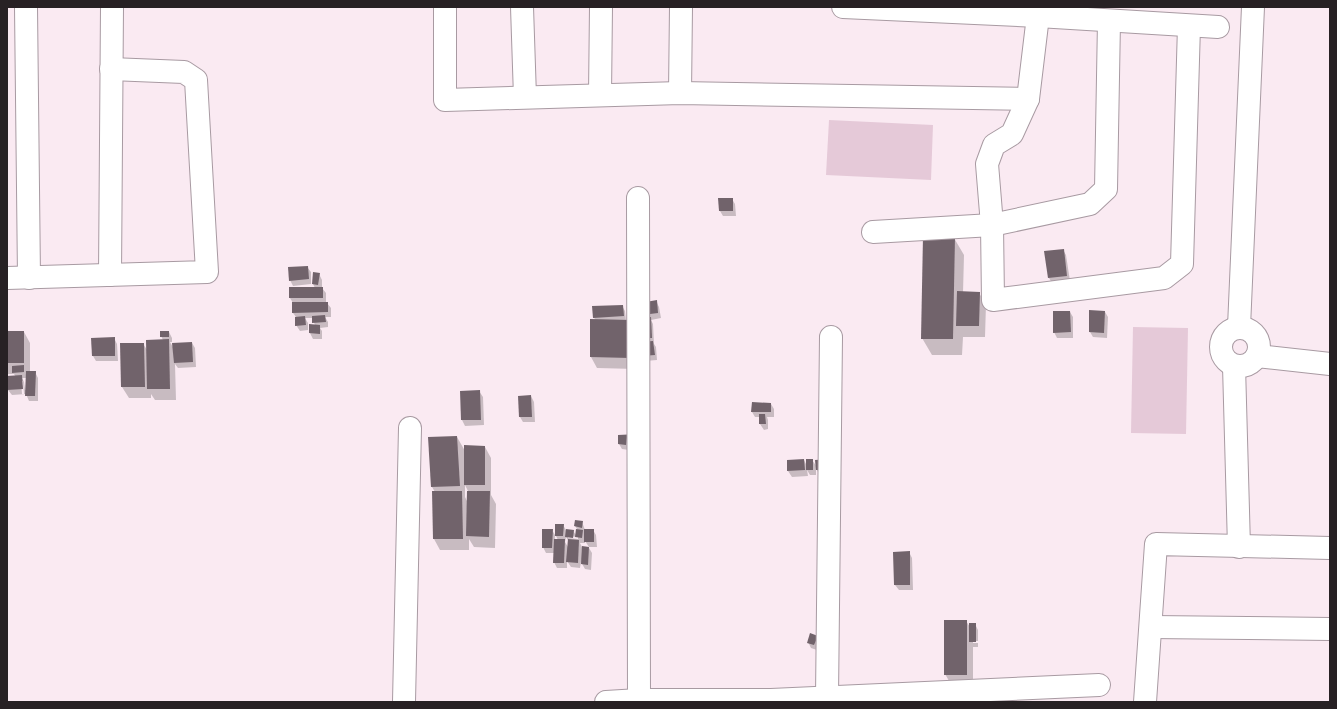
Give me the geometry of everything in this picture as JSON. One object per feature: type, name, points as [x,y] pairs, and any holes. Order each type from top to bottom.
[{"type":"street","points":[[26,7],[29,278]]},
{"type":"street","points":[[110,275],[112,7]]},
{"type":"street","points":[[445,7],[445,100],[680,93],[1028,99]]},
{"type":"street","points":[[522,7],[525,97]]},
{"type":"street","points":[[600,95],[601,7]]},
{"type":"street","points":[[680,93],[681,7]]},
{"type":"street","points":[[843,7],[1038,16],[1218,27]]},
{"type":"street","points":[[1239,327],[1253,7]]},
{"type":"street","points":[[1038,16],[1028,99],[1012,134],[994,145],[987,164],[992,225],[993,300],[1164,278],[1182,264],[1189,26]]},
{"type":"street","points":[[873,232],[992,225],[1090,204],[1106,189],[1109,21]]},
{"type":"street","points":[[7,278],[207,272],[196,80],[184,72],[111,69]]},
{"type":"street","points":[[638,198],[639,700]]},
{"type":"street","points":[[1239,327],[1252,332],[1259,343],[1257,356],[1247,365],[1234,366],[1223,358],[1220,344],[1226,332],[1239,327]]},
{"type":"street","points":[[827,697],[831,337]]},
{"type":"street","points":[[1257,356],[1330,364]]},
{"type":"street","points":[[1234,366],[1239,547]]},
{"type":"street","points":[[404,702],[410,428]]},
{"type":"street","points":[[1145,702],[1156,544],[1330,548]]},
{"type":"street","points":[[1151,627],[1330,629]]},
{"type":"street","points":[[606,702],[639,700],[771,701],[827,697],[1099,685]]},
{"type":"shaded area","points":[[829,120],[933,125],[931,180],[826,175]]},
{"type":"shaded area","points":[[1133,327],[1188,328],[1186,434],[1131,433]]},
{"type":"building","points":[[718,198],[733,198],[733,211],[719,211]]},
{"type":"building","points":[[923,236],[955,237],[953,339],[921,339]]},
{"type":"building","points":[[1064,249],[1067,276],[1048,278],[1044,251]]},
{"type":"building","points":[[308,266],[309,279],[289,281],[288,267]]},
{"type":"building","points":[[313,272],[320,273],[318,285],[312,284]]},
{"type":"building","points":[[289,287],[323,287],[323,298],[289,298]]},
{"type":"building","points":[[957,291],[980,292],[979,326],[956,326]]},
{"type":"building","points":[[657,300],[658,313],[642,315],[640,303]]},
{"type":"building","points":[[292,302],[328,302],[328,312],[292,313]]},
{"type":"building","points":[[623,305],[624,316],[593,318],[592,306]]},
{"type":"building","points":[[1089,310],[1105,311],[1104,333],[1089,332]]},
{"type":"building","points":[[1053,311],[1070,311],[1071,332],[1053,333]]},
{"type":"building","points":[[325,315],[326,322],[312,323],[312,316]]},
{"type":"building","points":[[305,316],[306,325],[295,326],[295,317]]},
{"type":"building","points":[[651,317],[652,338],[640,338],[639,318]]},
{"type":"building","points":[[590,319],[630,320],[630,358],[590,357]]},
{"type":"building","points":[[309,324],[320,325],[320,334],[309,333]]},
{"type":"building","points":[[7,331],[24,331],[24,363],[7,363]]},
{"type":"building","points":[[160,331],[169,331],[169,337],[160,337]]},
{"type":"building","points":[[115,337],[115,356],[92,356],[91,338]]},
{"type":"building","points":[[169,339],[170,389],[147,389],[146,340]]},
{"type":"building","points":[[653,341],[655,355],[641,356],[639,342]]},
{"type":"building","points":[[192,342],[193,362],[174,363],[172,343]]},
{"type":"building","points":[[120,343],[144,343],[145,387],[121,387]]},
{"type":"building","points":[[24,365],[24,372],[12,373],[12,366]]},
{"type":"building","points":[[26,371],[36,371],[35,396],[25,396]]},
{"type":"building","points":[[22,375],[23,389],[7,390],[7,376]]},
{"type":"building","points":[[480,390],[481,420],[461,420],[460,391]]},
{"type":"building","points":[[531,395],[532,417],[519,417],[518,396]]},
{"type":"building","points":[[752,402],[771,403],[771,412],[751,412]]},
{"type":"building","points":[[759,414],[765,414],[766,424],[759,424]]},
{"type":"building","points":[[638,434],[628,450],[627,437],[626,445],[618,444],[618,435]]},
{"type":"building","points":[[457,436],[460,486],[431,487],[428,437]]},
{"type":"building","points":[[464,445],[485,446],[485,485],[464,485]]},
{"type":"building","points":[[804,459],[805,470],[787,471],[787,460]]},
{"type":"building","points":[[806,459],[813,459],[813,470],[806,470]]},
{"type":"building","points":[[828,459],[828,470],[816,470],[815,460]]},
{"type":"building","points":[[432,491],[462,491],[463,539],[433,539]]},
{"type":"building","points":[[467,491],[490,491],[489,537],[466,536]]},
{"type":"building","points":[[575,520],[583,521],[582,528],[574,526]]},
{"type":"building","points":[[555,524],[564,524],[563,536],[555,536]]},
{"type":"building","points":[[542,529],[553,529],[552,548],[542,548]]},
{"type":"building","points":[[566,529],[574,530],[573,538],[565,537]]},
{"type":"building","points":[[576,529],[583,530],[582,538],[575,537]]},
{"type":"building","points":[[584,529],[594,529],[594,542],[584,542]]},
{"type":"building","points":[[554,539],[565,539],[564,563],[553,563]]},
{"type":"building","points":[[568,539],[579,540],[578,563],[566,562]]},
{"type":"building","points":[[582,546],[589,547],[588,565],[581,564]]},
{"type":"building","points":[[910,551],[910,585],[894,585],[893,552]]},
{"type":"building","points":[[944,620],[967,620],[967,675],[944,675]]},
{"type":"building","points":[[969,623],[976,623],[976,642],[969,642]]},
{"type":"building","points":[[810,633],[818,636],[814,645],[807,643]]}]
